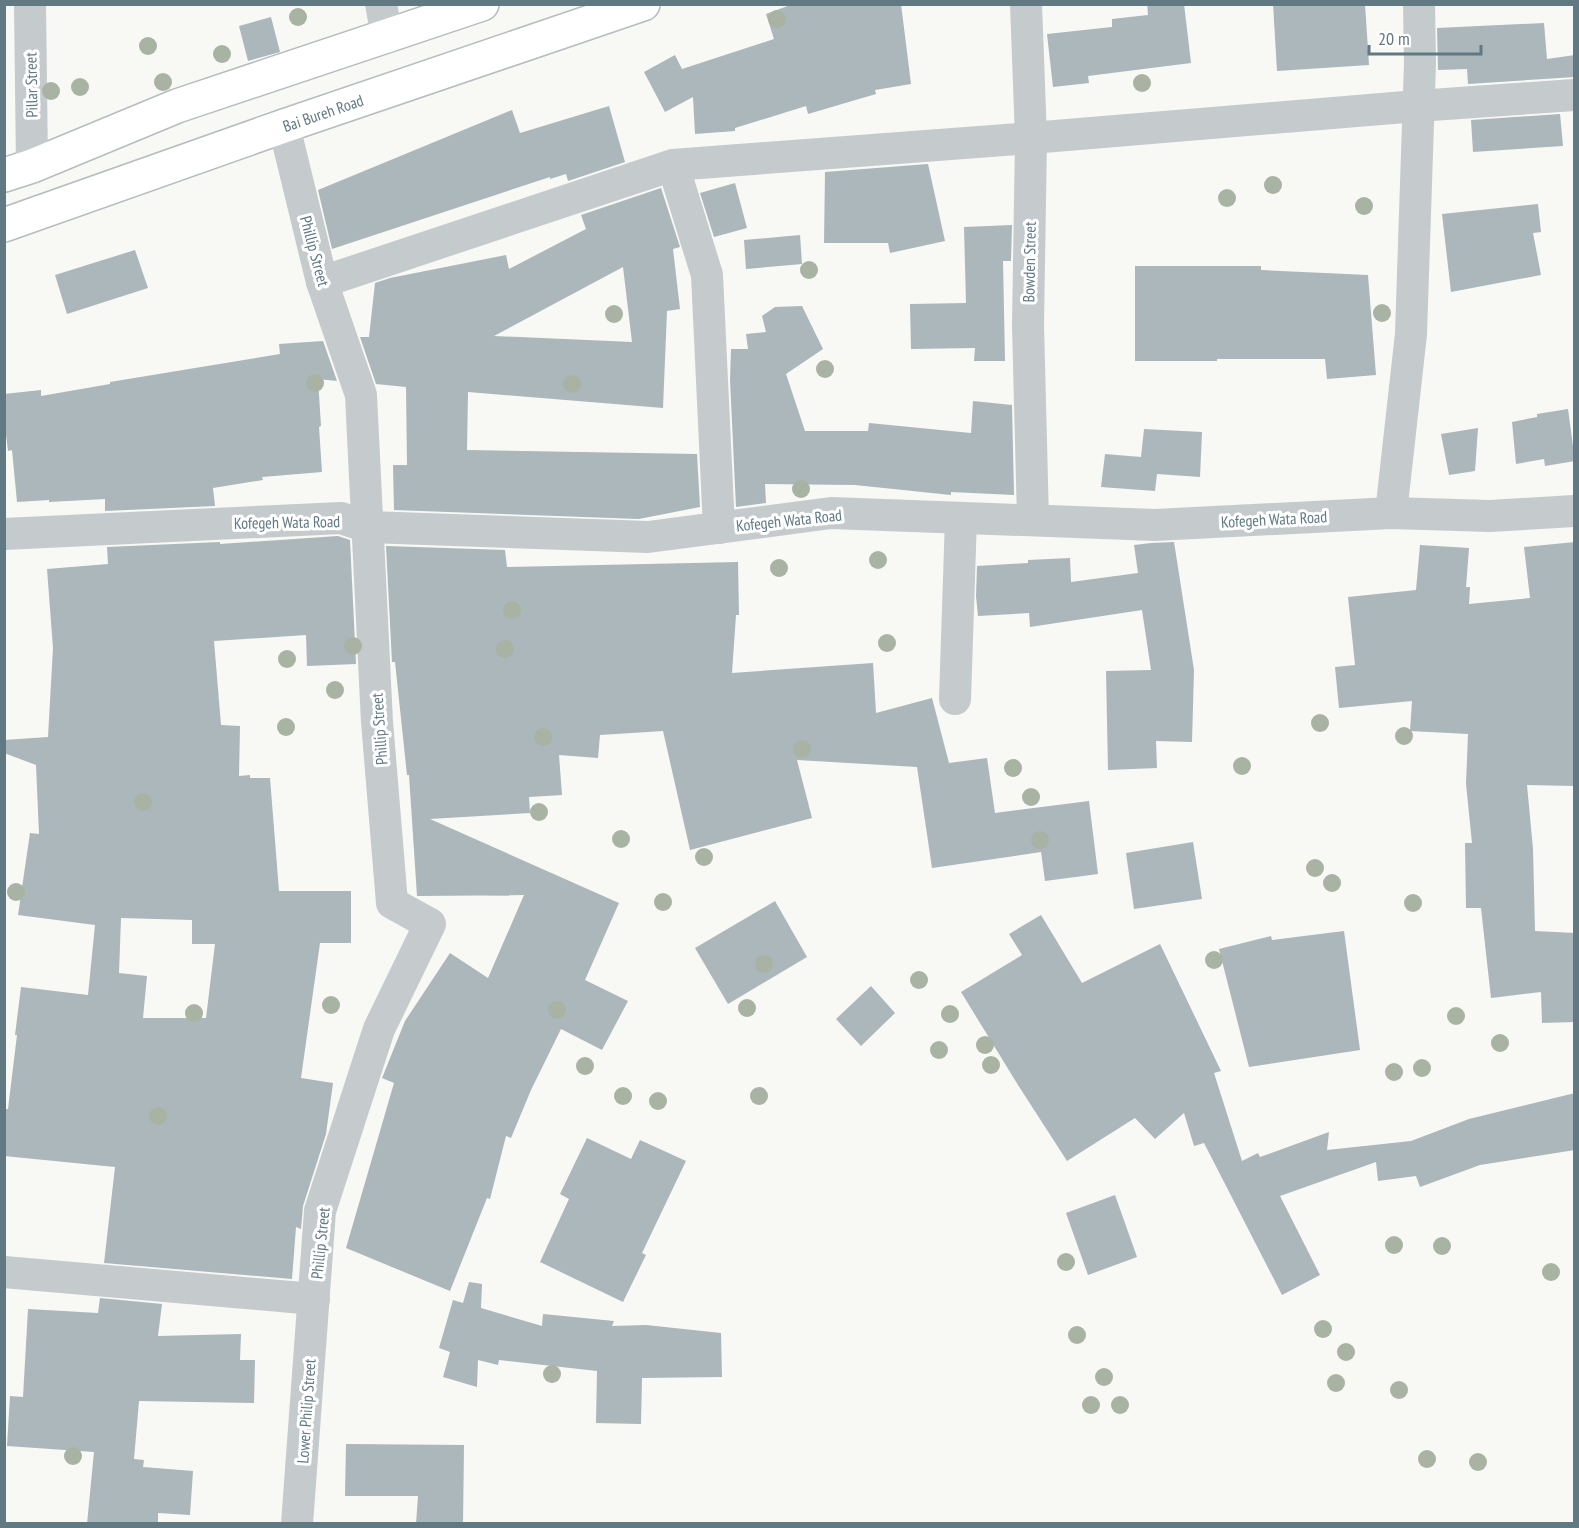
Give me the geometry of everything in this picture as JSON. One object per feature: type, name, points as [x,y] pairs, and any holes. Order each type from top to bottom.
[{"type":"highway","points":[[18,171],[177,106],[482,4]]},
{"type":"highway","name":"Bai Bureh Road","points":[[4,225],[284,126],[644,4]]},
{"type":"street","name":"Pillar Street","points":[[18,171],[30,4]]},
{"type":"street","points":[[381,4],[387,37]]},
{"type":"street","name":"Bowden Street","points":[[1026,4],[1031,138],[1028,325],[1033,520]]},
{"type":"street","points":[[1391,513],[1411,334],[1420,63],[1419,4]]},
{"type":"street","points":[[322,282],[673,165],[1575,95]]},
{"type":"street","name":"Phillip Street","points":[[284,126],[322,282],[361,395],[377,722],[392,903],[430,924],[379,1029],[320,1212],[314,1299]]},
{"type":"street","points":[[673,165],[707,275],[719,528]]},
{"type":"street","name":"Kofegeh Wata Road","points":[[4,534],[340,518],[368,527],[648,537],[831,513],[1155,525],[1391,513],[1490,516],[1575,511]]},
{"type":"street","points":[[955,699],[962,518]]},
{"type":"street","points":[[4,1272],[314,1299]]},
{"type":"street","name":"Lower Philip Street","points":[[297,1524],[314,1299]]},
{"type":"building","points":[[793,4],[901,4],[911,84],[875,90],[876,94],[808,114],[806,106],[735,128],[735,131],[695,134],[693,97],[665,112],[644,72],[675,55],[682,69],[774,39],[766,14]]},
{"type":"building","points":[[1147,4],[1184,4],[1191,63],[1088,76],[1089,83],[1053,87],[1047,34],[1112,27],[1112,19],[1148,15]]},
{"type":"building","points":[[1273,4],[1365,4],[1369,65],[1277,71]]},
{"type":"building","points":[[271,17],[280,52],[248,61],[239,26]]},
{"type":"building","points":[[1544,23],[1547,59],[1575,55],[1575,77],[1468,84],[1467,69],[1438,70],[1437,28]]},
{"type":"building","points":[[609,106],[625,162],[568,181],[566,174],[550,179],[550,177],[332,249],[318,190],[512,110],[520,133]]},
{"type":"building","points":[[1560,114],[1563,146],[1473,152],[1471,120]]},
{"type":"building","points":[[928,164],[945,241],[890,253],[888,243],[824,243],[825,172]]},
{"type":"building","points":[[735,183],[747,228],[714,237],[700,193]]},
{"type":"building","points":[[661,188],[680,247],[673,249],[680,309],[667,311],[663,408],[468,392],[467,450],[697,454],[700,507],[639,519],[394,510],[393,465],[407,465],[406,387],[376,384],[360,337],[369,337],[375,283],[506,255],[509,269],[586,229],[581,215]],"holes":[[[623,267],[632,342],[494,336]]]},
{"type":"building","points":[[1538,204],[1541,232],[1533,233],[1541,275],[1451,292],[1442,214]]},
{"type":"building","points":[[1012,225],[1011,261],[1003,261],[1005,361],[974,361],[975,348],[911,349],[910,304],[966,303],[964,227]]},
{"type":"building","points":[[800,235],[802,264],[746,269],[744,240]]},
{"type":"building","points":[[135,250],[148,288],[67,314],[55,275]]},
{"type":"building","points":[[1135,266],[1261,266],[1261,270],[1368,275],[1376,375],[1327,379],[1325,359],[1135,361]]},
{"type":"building","points":[[802,306],[823,349],[786,374],[805,431],[868,431],[869,423],[971,433],[973,401],[1012,405],[1014,495],[951,492],[951,495],[855,485],[765,484],[766,503],[736,507],[730,380],[731,349],[748,349],[746,334],[766,332],[762,316],[775,307]]},
{"type":"building","points":[[323,341],[337,381],[318,379],[322,472],[262,477],[263,480],[213,488],[215,506],[105,511],[105,499],[17,502],[12,450],[8,451],[4,418],[4,394],[41,390],[41,396],[110,384],[110,382],[280,354],[279,344]]},
{"type":"building","points":[[1568,409],[1575,461],[1545,466],[1544,459],[1516,464],[1512,422],[1537,417],[1537,414]]},
{"type":"building","points":[[1478,428],[1475,471],[1449,475],[1441,434]]},
{"type":"building","points":[[1144,429],[1202,432],[1200,477],[1157,474],[1155,491],[1101,487],[1105,454],[1141,457]]},
{"type":"building","points":[[338,536],[350,540],[356,664],[307,666],[306,635],[214,641],[221,725],[240,726],[239,776],[270,778],[279,891],[351,891],[351,943],[320,943],[301,1078],[333,1083],[326,1134],[303,1206],[301,1229],[296,1227],[292,1279],[104,1263],[115,1167],[4,1156],[4,1109],[8,1109],[21,987],[88,995],[95,925],[18,915],[30,833],[39,834],[36,765],[4,753],[4,740],[48,737],[53,648],[47,569],[108,564],[107,547],[220,542],[220,544]],"holes":[[[121,918],[192,920],[192,944],[215,944],[206,1018],[143,1018],[147,976],[119,973]]]},
{"type":"building","points":[[1174,542],[1194,670],[1192,742],[1156,741],[1157,768],[1108,770],[1106,671],[1151,670],[1142,610],[1030,627],[1029,613],[978,616],[977,566],[1070,558],[1071,582],[1138,573],[1134,545]]},
{"type":"building","points":[[1575,542],[1575,786],[1527,785],[1533,849],[1535,931],[1575,933],[1575,1022],[1542,1023],[1541,992],[1491,998],[1481,908],[1466,908],[1465,843],[1472,843],[1466,784],[1468,734],[1410,731],[1412,701],[1339,708],[1335,667],[1355,665],[1348,597],[1416,590],[1420,545],[1469,548],[1466,587],[1470,587],[1469,604],[1530,598],[1524,547]]},
{"type":"building","points":[[386,546],[505,550],[507,567],[738,562],[739,615],[736,615],[732,673],[873,663],[876,713],[932,698],[949,763],[987,758],[995,813],[1089,801],[1098,874],[1045,881],[1041,852],[932,868],[917,767],[797,760],[812,818],[690,850],[663,731],[600,735],[598,758],[559,755],[562,795],[529,797],[530,813],[430,819],[619,903],[585,980],[628,1001],[602,1050],[561,1029],[531,1090],[511,1138],[506,1136],[490,1199],[487,1198],[450,1291],[346,1248],[394,1083],[382,1078],[405,1021],[450,953],[488,978],[524,895],[417,896],[409,775],[407,775],[395,662],[392,662]]},
{"type":"building","points":[[1193,842],[1202,899],[1134,909],[1126,853]]},
{"type":"building","points":[[775,901],[807,957],[728,1004],[695,948]]},
{"type":"building","points":[[1041,915],[1082,983],[1160,944],[1221,1071],[1214,1073],[1242,1161],[1258,1153],[1260,1157],[1329,1132],[1327,1150],[1411,1141],[1469,1119],[1575,1093],[1575,1150],[1480,1165],[1420,1187],[1416,1176],[1378,1181],[1376,1162],[1280,1196],[1320,1275],[1282,1295],[1204,1143],[1194,1146],[1184,1113],[1155,1139],[1135,1118],[1067,1161],[1018,1085],[961,992],[1022,955],[1009,934]]},
{"type":"building","points":[[1344,931],[1360,1050],[1249,1067],[1219,949],[1271,936],[1272,940]]},
{"type":"building","points":[[871,986],[895,1013],[861,1046],[836,1019]]},
{"type":"building","points":[[587,1138],[631,1159],[640,1140],[686,1161],[642,1253],[646,1255],[623,1302],[540,1262],[569,1199],[560,1194]]},
{"type":"building","points":[[1115,1195],[1137,1257],[1088,1275],[1066,1213]]},
{"type":"building","points":[[469,1282],[482,1284],[481,1308],[542,1326],[543,1314],[614,1321],[612,1326],[646,1325],[721,1333],[722,1377],[642,1378],[641,1424],[596,1423],[597,1371],[499,1360],[498,1365],[478,1360],[477,1387],[443,1377],[450,1352],[439,1348],[453,1300],[463,1303]]},
{"type":"building","points":[[100,1298],[162,1304],[158,1336],[241,1334],[240,1360],[255,1360],[254,1403],[139,1401],[134,1459],[144,1460],[143,1467],[193,1471],[190,1515],[158,1513],[158,1524],[87,1524],[94,1452],[7,1446],[10,1396],[23,1397],[28,1309],[98,1313]]},
{"type":"building","points":[[346,1444],[464,1445],[463,1524],[416,1524],[418,1496],[345,1496]]}]
